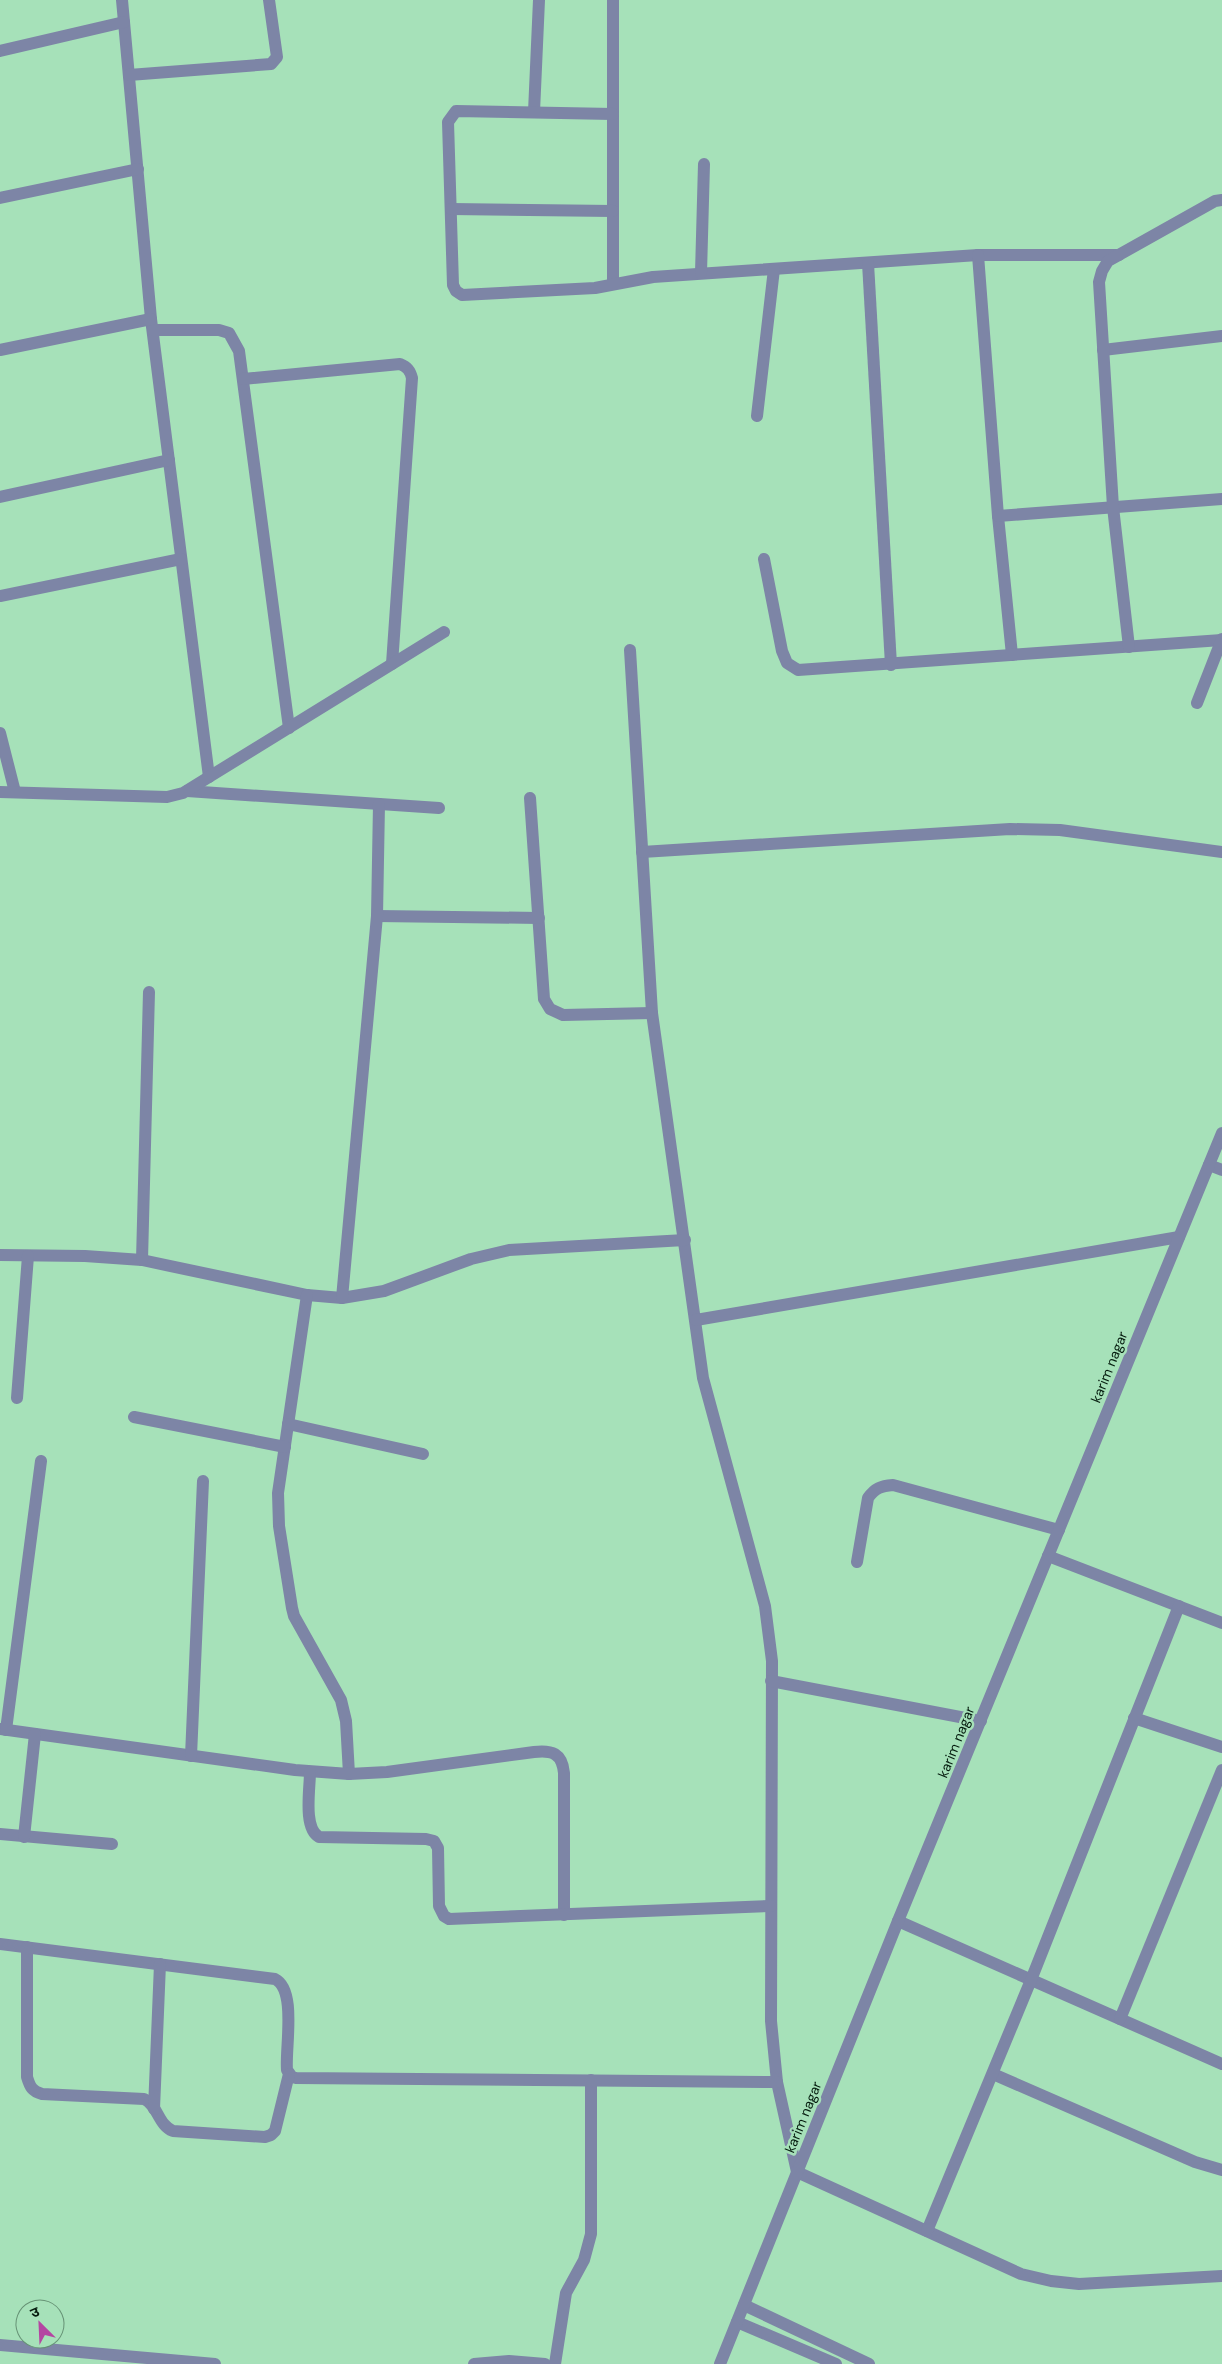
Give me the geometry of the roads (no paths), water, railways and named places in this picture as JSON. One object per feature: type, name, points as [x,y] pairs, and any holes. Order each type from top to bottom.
[{"type":"street","points":[[122,0],[152,324],[209,778]]},
{"type":"street","points":[[129,75],[271,64],[277,57],[269,0]]},
{"type":"street","points":[[534,112],[539,0]]},
{"type":"street","points":[[613,0],[614,284]]},
{"type":"street","points":[[0,51],[124,22]]},
{"type":"street","points":[[613,114],[456,111],[451,115],[448,122],[450,209],[453,285],[456,291],[462,295],[595,288],[653,276],[978,255],[1119,255]]},
{"type":"street","points":[[702,273],[704,164]]},
{"type":"street","points":[[0,198],[138,169]]},
{"type":"street","points":[[1128,647],[1113,507],[1099,282],[1102,270],[1108,262],[1215,201],[1222,200]]},
{"type":"street","points":[[450,209],[613,211]]},
{"type":"street","points":[[978,255],[998,516],[1012,655]]},
{"type":"street","points":[[868,263],[891,665]]},
{"type":"street","points":[[758,416],[774,269]]},
{"type":"street","points":[[0,350],[152,324],[219,330],[229,333],[239,351],[289,728]]},
{"type":"street","points":[[1103,350],[1222,336]]},
{"type":"street","points":[[243,379],[400,364],[406,366],[411,372],[392,664]]},
{"type":"street","points":[[0,497],[169,460]]},
{"type":"street","points":[[998,516],[1222,499]]},
{"type":"street","points":[[0,596],[181,559]]},
{"type":"street","points":[[764,559],[782,651],[786,663],[798,670],[891,665],[1222,639],[1197,703]]},
{"type":"street","points":[[0,792],[167,797],[187,791],[444,632]]},
{"type":"street","points":[[630,650],[652,1013],[709,1401],[765,1606],[769,1632],[771,1681],[771,2021],[777,2082],[797,2172],[1021,2274],[1050,2281],[1079,2284],[1222,2276]]},
{"type":"street","points":[[0,733],[14,792]]},
{"type":"street","points":[[187,791],[439,808]]},
{"type":"street","points":[[530,798],[544,999],[550,1009],[562,1016],[652,1013]]},
{"type":"street","points":[[342,1298],[377,916],[379,804]]},
{"type":"street","points":[[642,852],[1010,829],[1060,830],[1222,852]]},
{"type":"street","points":[[377,916],[539,918]]},
{"type":"street","points":[[142,1260],[149,992]]},
{"type":"street","name":"karim nagar","points":[[720,2364],[898,1920],[1222,1133]]},
{"type":"street","points":[[1209,1165],[1222,1170]]},
{"type":"street","points":[[696,1320],[1179,1237]]},
{"type":"street","points":[[0,1256],[142,1260],[307,1295],[342,1298],[384,1291],[489,1253],[509,1250],[685,1240]]},
{"type":"street","points":[[16,1398],[28,1256]]},
{"type":"street","points":[[307,1295],[277,1505],[294,1616],[341,1700],[346,1721],[349,1774]]},
{"type":"street","points":[[134,1417],[284,1447]]},
{"type":"street","points":[[288,1424],[423,1454]]},
{"type":"street","points":[[41,1461],[3,1730],[310,1772],[349,1774],[387,1772],[534,1752],[555,1752],[560,1757],[564,1773],[564,1915]]},
{"type":"street","points":[[190,1756],[203,1481]]},
{"type":"street","points":[[857,1562],[868,1498],[873,1490],[882,1486],[893,1485],[1059,1530]]},
{"type":"street","points":[[1048,1556],[1178,1606],[1221,1620]]},
{"type":"street","points":[[927,2231],[1032,1980],[1178,1606]]},
{"type":"street","points":[[771,1681],[981,1721]]},
{"type":"street","points":[[1134,1718],[1222,1747]]},
{"type":"street","points":[[24,1837],[35,1734]]},
{"type":"street","points":[[1120,2018],[1222,1770]]},
{"type":"street","points":[[310,1772],[309,1821],[314,1834],[319,1837],[426,1839],[434,1841],[438,1848],[439,1906],[444,1916],[455,1920],[771,1906]]},
{"type":"street","points":[[0,1834],[112,1844]]},
{"type":"street","points":[[898,1920],[1222,2064]]},
{"type":"street","points":[[0,1944],[27,1947],[268,1977],[280,1982],[285,1987],[288,2000],[287,2066],[289,2074],[275,2131],[268,2136],[172,2132],[166,2128],[150,2102],[144,2099],[34,2092],[27,2077],[27,1947]]},
{"type":"street","points":[[154,2108],[160,1964]]},
{"type":"street","points":[[289,2074],[296,2078],[777,2082]]},
{"type":"street","points":[[993,2074],[1194,2162],[1222,2170]]},
{"type":"street","points":[[555,2364],[566,2294],[584,2260],[591,2234],[591,2080]]},
{"type":"street","points":[[744,2305],[869,2364]]},
{"type":"street","points":[[737,2322],[837,2364],[842,2351]]},
{"type":"street","points":[[0,2346],[214,2364]]},
{"type":"street","points":[[474,2364],[509,2362],[545,2364]]}]
